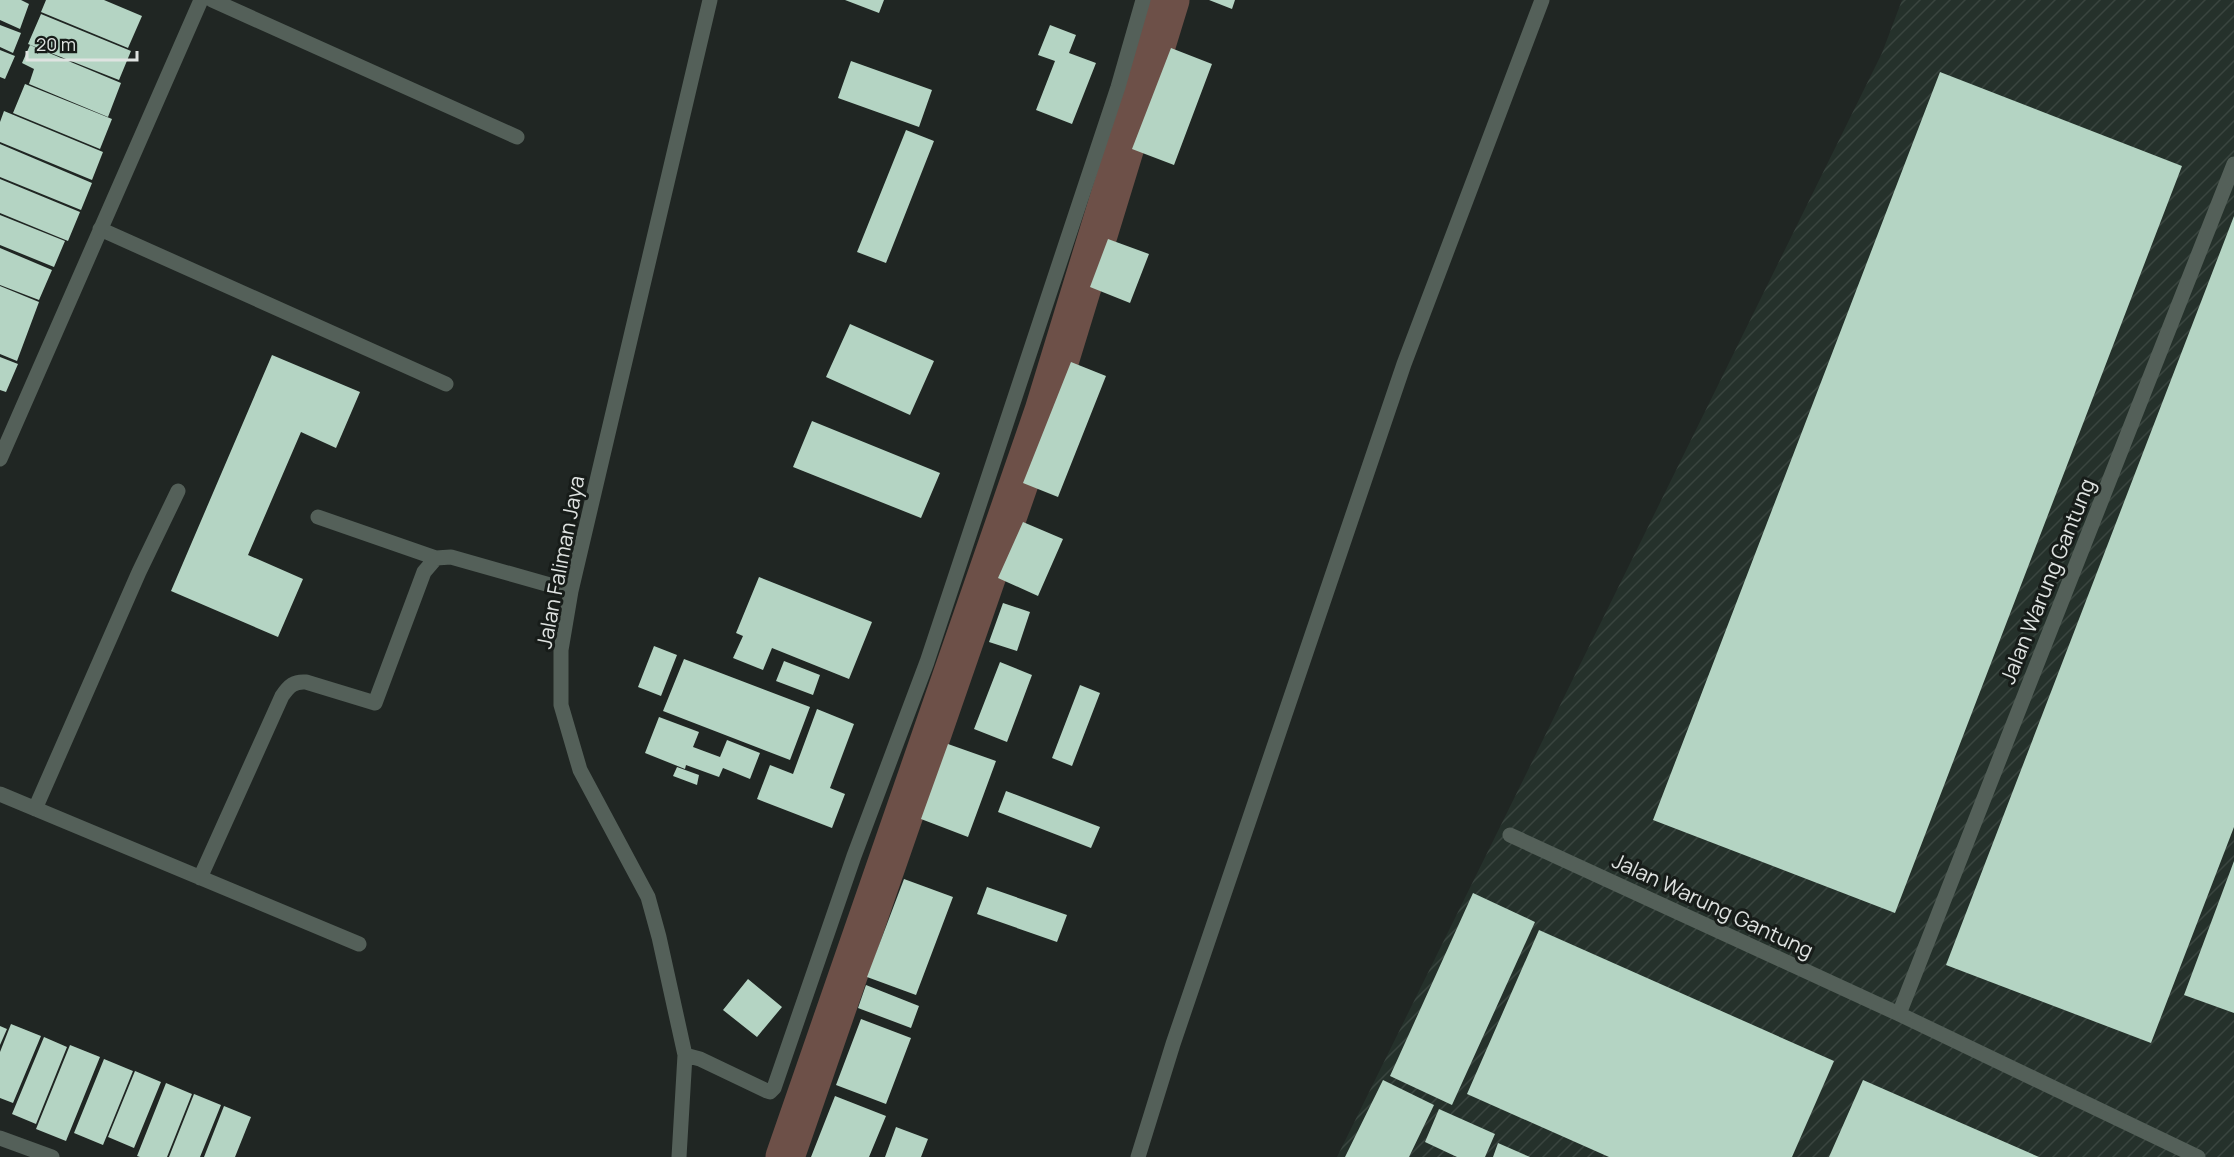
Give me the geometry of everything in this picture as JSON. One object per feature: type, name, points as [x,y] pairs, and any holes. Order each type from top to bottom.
[{"type":"street","points":[[0,459],[201,0]]},
{"type":"street","points":[[212,0],[518,137]]},
{"type":"street","name":"Jalan Faliman Jaya","points":[[679,1157],[689,1051],[648,897],[580,770],[561,705],[561,650],[571,591],[710,0]]},
{"type":"street","points":[[1138,1157],[1173,1044],[1404,364],[1542,0]]},
{"type":"street","points":[[689,1051],[764,1090],[770,1092],[774,1088],[854,856],[927,662],[1129,52],[1142,5]]},
{"type":"street","name":"Jalan Warung Gantung","points":[[1899,1014],[2234,164]]},
{"type":"street","points":[[100,229],[446,384]]},
{"type":"street","points":[[35,809],[139,572],[178,490]]},
{"type":"street","points":[[318,517],[443,558],[571,591]]},
{"type":"street","points":[[200,878],[282,696],[289,687],[297,682],[306,682],[375,703],[424,572],[443,558]]},
{"type":"street","points":[[0,794],[359,944]]},
{"type":"street","name":"Jalan Warung Gantung","points":[[1510,835],[1899,1014],[2198,1157]]},
{"type":"street","points":[[0,1138],[52,1157]]},
{"type":"shaded area","points":[[1902,0],[2234,0],[2234,1157],[1337,1157],[1882,53]]},
{"type":"building","points":[[0,0],[21,0],[29,4],[20,29],[0,20]]},
{"type":"building","points":[[46,0],[104,0],[142,16],[128,48],[41,12]]},
{"type":"building","points":[[845,0],[884,0],[879,13]]},
{"type":"building","points":[[1209,0],[1235,0],[1232,9]]},
{"type":"building","points":[[41,14],[131,51],[119,80],[28,44]]},
{"type":"building","points":[[0,25],[21,33],[13,53],[0,47]]},
{"type":"building","points":[[1050,25],[1076,35],[1069,53],[1096,63],[1072,124],[1036,110],[1055,61],[1038,55]]},
{"type":"building","points":[[30,45],[121,83],[108,117],[29,84],[34,69],[22,63]]},
{"type":"building","points":[[1171,48],[1212,64],[1174,165],[1132,149]]},
{"type":"building","points":[[0,50],[15,56],[5,79],[0,77]]},
{"type":"building","points":[[851,61],[932,90],[919,127],[838,98]]},
{"type":"building","points":[[1940,72],[2182,166],[1895,913],[1653,820]]},
{"type":"building","points":[[25,84],[112,119],[100,149],[13,113]]},
{"type":"building","points":[[4,111],[103,152],[92,180],[0,142],[0,122]]},
{"type":"building","points":[[906,130],[934,141],[886,263],[857,252]]},
{"type":"building","points":[[0,144],[92,183],[81,210],[0,177]]},
{"type":"building","points":[[0,179],[80,212],[68,241],[0,213]]},
{"type":"building","points":[[0,215],[65,241],[54,267],[0,245]]},
{"type":"building","points":[[2234,216],[2234,827],[2151,1043],[1946,965]]},
{"type":"building","points":[[1108,239],[1149,254],[1130,303],[1090,287]]},
{"type":"building","points":[[0,248],[52,270],[39,300],[0,285]]},
{"type":"building","points":[[0,286],[39,302],[17,361],[0,354]]},
{"type":"building","points":[[850,324],[934,361],[910,415],[826,377]]},
{"type":"building","points":[[272,355],[360,392],[336,448],[301,432],[248,555],[303,579],[278,637],[171,591]]},
{"type":"building","points":[[0,357],[18,364],[6,392],[0,390]]},
{"type":"building","points":[[1071,362],[1106,376],[1058,497],[1023,483]]},
{"type":"building","points":[[812,421],[940,473],[921,518],[793,467]]},
{"type":"building","points":[[1023,522],[1063,539],[1038,596],[998,578]]},
{"type":"building","points":[[759,577],[872,622],[849,679],[772,648],[763,670],[733,658],[743,636],[736,633]]},
{"type":"building","points":[[1003,603],[1030,612],[1017,651],[989,642]]},
{"type":"building","points":[[654,646],[677,655],[661,696],[638,687]]},
{"type":"building","points":[[684,659],[810,707],[790,760],[663,711]]},
{"type":"building","points":[[784,661],[820,675],[813,695],[776,681]]},
{"type":"building","points":[[1000,662],[1032,675],[1007,742],[974,729]]},
{"type":"building","points":[[1080,685],[1100,693],[1072,766],[1052,758]]},
{"type":"building","points":[[817,709],[854,724],[830,788],[845,794],[832,828],[757,799],[770,765],[793,774]]},
{"type":"building","points":[[659,717],[699,732],[693,747],[720,757],[727,740],[760,753],[750,779],[723,768],[719,777],[686,765],[685,769],[645,753]]},
{"type":"building","points":[[948,744],[996,761],[968,837],[921,819]]},
{"type":"building","points":[[677,767],[699,775],[697,785],[673,776]]},
{"type":"building","points":[[1006,791],[1100,827],[1091,848],[998,812]]},
{"type":"building","points":[[2234,861],[2234,1013],[2184,995]]},
{"type":"building","points":[[904,879],[953,897],[916,995],[867,977]]},
{"type":"building","points":[[987,887],[1067,915],[1057,942],[977,914]]},
{"type":"building","points":[[1473,893],[1535,922],[1452,1105],[1390,1076]]},
{"type":"building","points":[[1539,930],[1834,1061],[1792,1157],[1609,1157],[1467,1094]]},
{"type":"building","points":[[748,979],[782,1007],[757,1037],[723,1010]]},
{"type":"building","points":[[866,985],[919,1006],[911,1028],[858,1008]]},
{"type":"building","points":[[861,1019],[911,1038],[886,1104],[836,1085]]},
{"type":"building","points":[[11,1024],[41,1036],[13,1103],[0,1098],[0,1052]]},
{"type":"building","points":[[0,1026],[7,1029],[0,1045]]},
{"type":"building","points":[[44,1037],[67,1047],[36,1124],[12,1114]]},
{"type":"building","points":[[70,1045],[100,1057],[66,1141],[36,1129]]},
{"type":"building","points":[[104,1059],[133,1071],[103,1145],[74,1133]]},
{"type":"building","points":[[135,1071],[161,1082],[134,1148],[108,1137]]},
{"type":"building","points":[[1383,1080],[1434,1105],[1409,1157],[1345,1157]]},
{"type":"building","points":[[1863,1080],[1936,1112],[2039,1157],[1829,1157]]},
{"type":"building","points":[[166,1083],[192,1094],[167,1157],[137,1156]]},
{"type":"building","points":[[194,1094],[221,1105],[200,1157],[169,1157]]},
{"type":"building","points":[[835,1096],[886,1116],[869,1157],[811,1157]]},
{"type":"building","points":[[224,1106],[251,1117],[235,1157],[204,1157]]},
{"type":"building","points":[[1439,1109],[1495,1134],[1485,1157],[1457,1157],[1425,1142]]},
{"type":"building","points":[[896,1127],[928,1139],[921,1157],[885,1157]]},
{"type":"building","points":[[1498,1143],[1530,1157],[1493,1157]]},
{"type":"waterway","points":[[785,1157],[1044,411],[1170,0]]}]
